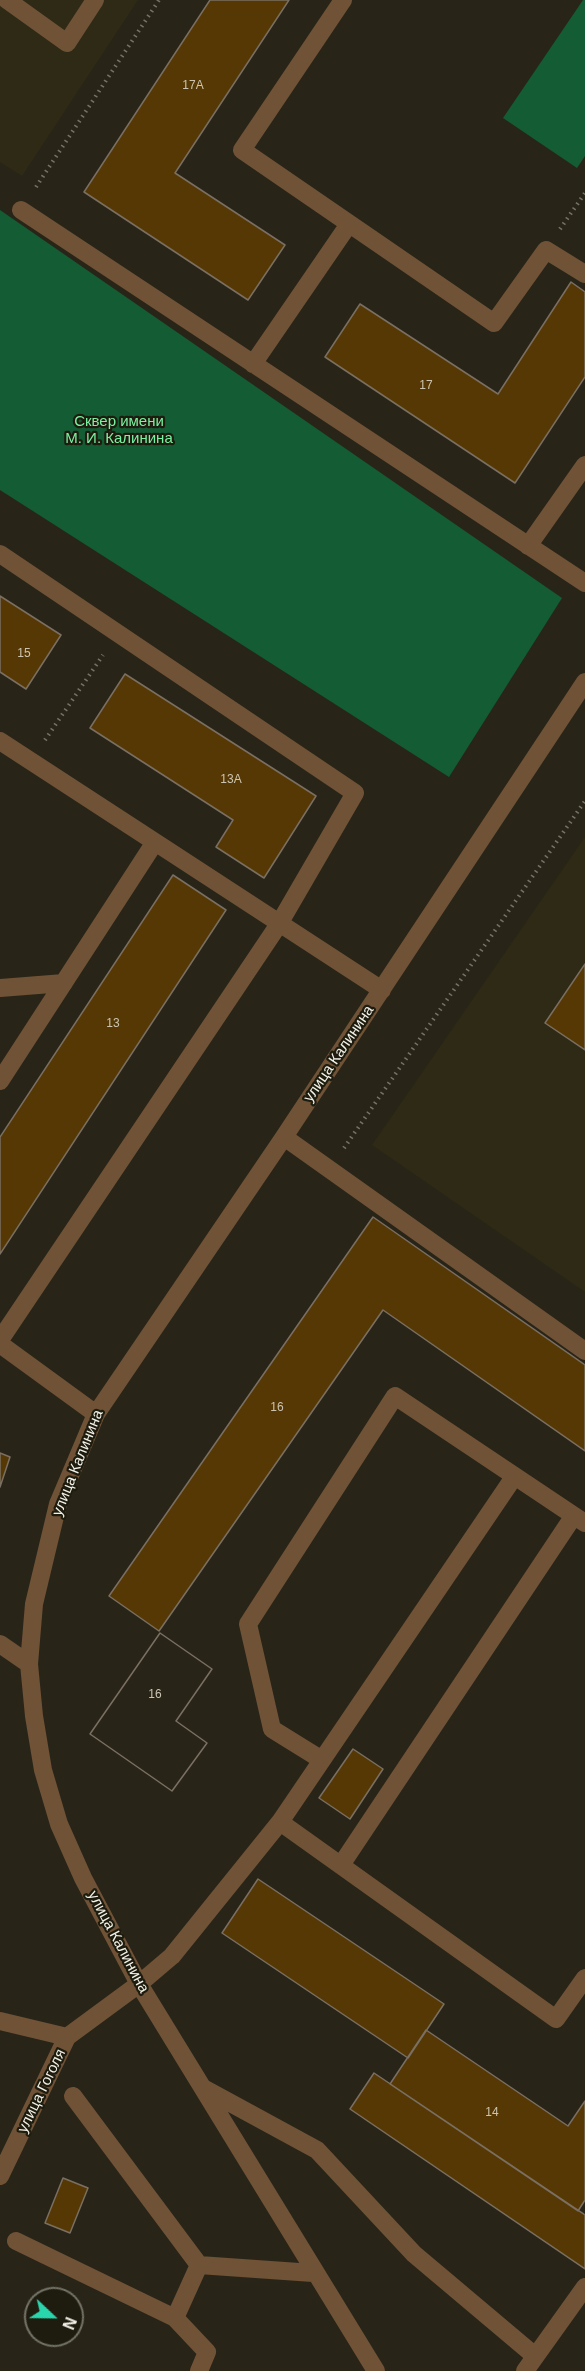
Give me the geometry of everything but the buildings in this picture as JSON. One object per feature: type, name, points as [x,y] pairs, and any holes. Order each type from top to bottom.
[{"type":"street","points":[[7,0],[67,43],[95,0]]},
{"type":"street","points":[[343,0],[242,150],[494,323],[546,250],[585,274]]},
{"type":"street","points":[[21,210],[585,583]]},
{"type":"street","points":[[254,364],[349,224]]},
{"type":"street","points":[[528,546],[585,465]]},
{"type":"street","points":[[0,554],[355,793],[279,924],[0,1342],[96,1414]]},
{"type":"street","name":"улица Калинина","points":[[376,2371],[313,2273],[139,1984],[83,1878],[59,1824],[43,1770],[34,1716],[29,1664],[34,1604],[58,1504],[96,1414],[284,1137],[585,682]]},
{"type":"street","points":[[0,741],[382,990]]},
{"type":"street","points":[[0,1081],[155,842]]},
{"type":"street","points":[[0,988],[64,982]]},
{"type":"street","points":[[284,1137],[585,1351]]},
{"type":"street","points":[[322,1761],[272,1729],[248,1624],[395,1396],[579,1520],[341,1865]]},
{"type":"street","points":[[0,2021],[67,2037],[139,1984],[172,1956],[280,1822],[514,1477]]},
{"type":"street","points":[[0,1644],[29,1664]]},
{"type":"street","points":[[280,1822],[556,2019],[585,1978]]},
{"type":"street","points":[[0,2032],[18,2025]]},
{"type":"street","name":"улица Гоголя","points":[[0,2176],[67,2037]]},
{"type":"street","points":[[202,2088],[317,2150],[414,2254],[530,2364],[585,2287]]},
{"type":"street","points":[[73,2096],[199,2265],[313,2273]]},
{"type":"street","points":[[16,2241],[175,2318],[207,2352],[199,2371]]},
{"type":"street","points":[[175,2318],[199,2265]]},
{"type":"path","points":[[21,210],[159,0]]},
{"type":"path","points":[[546,250],[585,193]]},
{"type":"path","points":[[31,761],[118,634]]},
{"type":"path","points":[[329,1170],[585,801]]},
{"type":"shaded area","points":[[0,0],[138,0],[22,176],[0,162]]},
{"type":"shaded area","points":[[585,837],[585,1292],[372,1145]]},
{"type":"green space","points":[[585,0],[585,156],[577,168],[503,118]]},
{"type":"green space","name":"Сквер имени М. И. Калинина","points":[[0,210],[562,598],[449,777],[0,490]]}]
